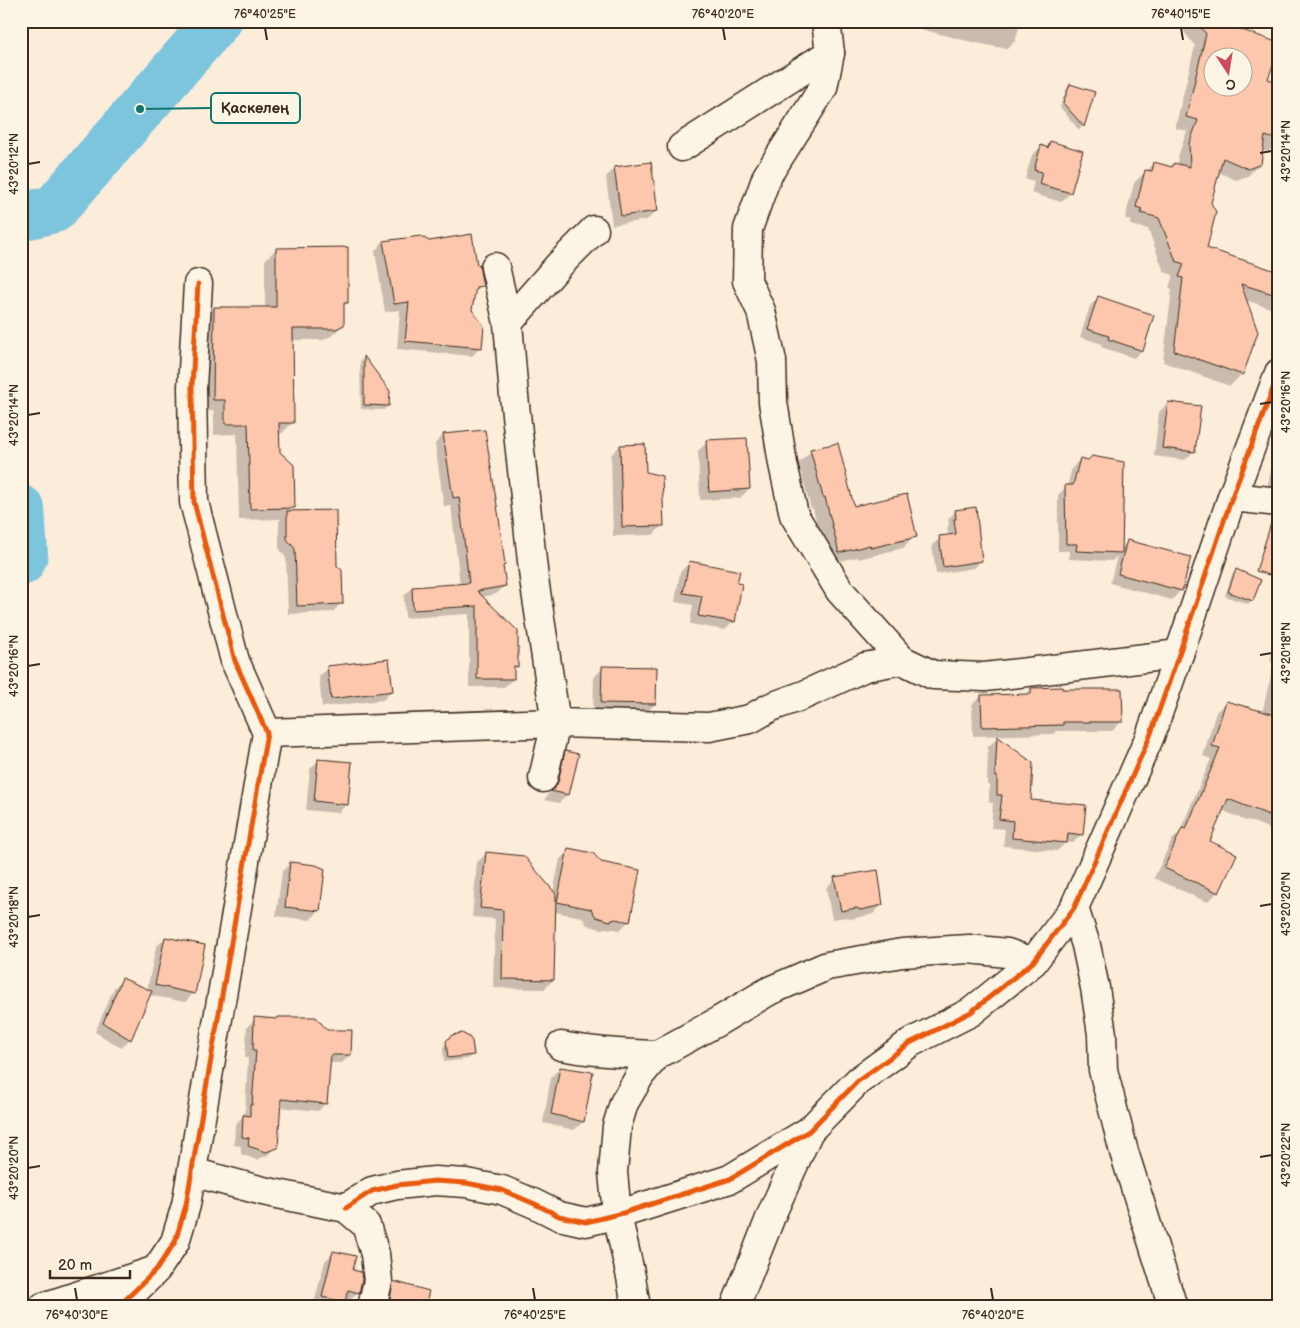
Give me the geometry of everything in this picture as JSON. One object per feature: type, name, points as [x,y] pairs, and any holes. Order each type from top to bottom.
[{"type":"street","points":[[826,21],[830,52],[823,88],[767,176],[748,228],[747,281],[761,311],[772,361],[773,402],[794,515],[840,591],[902,660],[933,675],[985,676],[1179,654]]},
{"type":"street","points":[[682,147],[830,52]]},
{"type":"street","points":[[508,323],[594,230]]},
{"type":"street","points":[[495,267],[508,323],[534,579],[556,723],[543,778]]},
{"type":"street","points":[[118,1307],[156,1270],[175,1242],[186,1205],[267,733],[235,661],[194,502],[192,387],[198,284]]},
{"type":"street","points":[[346,1208],[372,1191],[397,1185],[435,1181],[466,1183],[502,1190],[559,1216],[586,1222],[617,1215],[730,1179],[809,1131],[858,1081],[910,1042],[971,1012],[1033,962],[1074,908],[1150,736],[1232,496],[1279,373]]},
{"type":"street","points":[[1232,496],[1279,502]]},
{"type":"street","points":[[267,733],[556,723],[709,728],[750,719],[771,707],[804,695],[865,667],[902,660]]},
{"type":"street","points":[[1074,908],[1086,945],[1095,988],[1102,1034],[1103,1070],[1124,1152],[1174,1307]]},
{"type":"street","points":[[636,1307],[617,1215],[613,1172],[617,1126],[624,1103],[656,1055],[769,991],[827,966],[902,953],[969,949],[1007,953],[1033,962]]},
{"type":"street","points":[[561,1046],[586,1051],[656,1055]]},
{"type":"street","points":[[735,1307],[773,1211],[809,1131]]},
{"type":"street","points":[[192,1172],[262,1192],[346,1208],[366,1225],[375,1254],[378,1281],[372,1307]]},
{"type":"street","points":[[43,1307],[156,1270]]},
{"type":"building","points":[[1196,21],[1217,21],[1279,43],[1268,79],[1279,83],[1279,140],[1265,136],[1261,164],[1248,169],[1223,158],[1211,203],[1216,212],[1207,248],[1279,272],[1279,296],[1241,284],[1258,332],[1243,375],[1174,351],[1183,278],[1179,277],[1184,264],[1176,261],[1159,218],[1141,213],[1142,209],[1136,207],[1145,170],[1152,171],[1154,162],[1172,167],[1174,163],[1190,167],[1189,144],[1198,120],[1186,117],[1202,51],[1202,98],[1252,98],[1252,48],[1203,48],[1206,34]]},
{"type":"building","points":[[1070,84],[1095,92],[1084,127],[1063,103]]},
{"type":"building","points":[[1050,141],[1083,151],[1071,193],[1039,184],[1042,172],[1034,170],[1041,145],[1048,148]]},
{"type":"building","points":[[651,162],[658,211],[621,216],[614,167]]},
{"type":"building","points":[[472,234],[477,265],[480,264],[483,286],[476,287],[472,310],[484,326],[482,348],[405,341],[409,302],[394,304],[383,241],[421,236],[429,241]]},
{"type":"building","points":[[348,247],[348,303],[344,303],[344,325],[336,329],[293,329],[294,423],[279,423],[280,452],[294,465],[295,508],[250,509],[248,424],[225,424],[225,400],[213,400],[214,307],[276,307],[276,248]]},
{"type":"building","points":[[1098,296],[1154,315],[1143,351],[1108,339],[1109,336],[1087,329]]},
{"type":"building","points":[[364,356],[390,391],[389,406],[364,405]]},
{"type":"building","points":[[1168,402],[1201,406],[1195,452],[1162,448]]},
{"type":"building","points":[[485,430],[499,518],[506,586],[477,591],[518,631],[518,667],[514,666],[514,679],[477,679],[477,606],[413,610],[412,587],[469,583],[459,497],[453,498],[443,434]]},
{"type":"building","points":[[747,438],[750,489],[709,492],[706,440]]},
{"type":"building","points":[[838,443],[854,506],[907,494],[917,537],[871,548],[870,545],[839,553],[825,497],[823,497],[810,449]]},
{"type":"building","points":[[645,444],[646,472],[662,476],[664,526],[622,527],[620,445]]},
{"type":"building","points":[[1092,456],[1124,462],[1122,553],[1076,551],[1077,544],[1066,544],[1065,485],[1073,485],[1080,458],[1088,460]]},
{"type":"building","points":[[976,507],[982,561],[943,567],[939,536],[956,534],[955,510]]},
{"type":"building","points":[[336,510],[337,566],[342,570],[343,604],[297,606],[295,549],[287,539],[287,511]]},
{"type":"building","points":[[1273,517],[1279,517],[1279,578],[1256,571]]},
{"type":"building","points":[[1127,540],[1191,557],[1182,591],[1118,574]]},
{"type":"building","points":[[689,561],[740,571],[737,583],[742,584],[735,622],[698,616],[702,596],[683,593]]},
{"type":"building","points":[[1236,569],[1261,580],[1253,601],[1228,592]]},
{"type":"building","points":[[389,659],[393,691],[331,699],[327,666]]},
{"type":"building","points":[[602,666],[657,667],[656,704],[601,703]]},
{"type":"building","points":[[1062,687],[1062,689],[1122,689],[1123,722],[1063,722],[1063,725],[982,727],[981,695],[1031,694],[1031,688]]},
{"type":"building","points":[[1226,701],[1279,716],[1279,819],[1228,799],[1210,841],[1237,854],[1219,893],[1164,868],[1182,828],[1186,829],[1220,748],[1212,746]]},
{"type":"building","points":[[997,736],[1033,763],[1031,800],[1086,805],[1083,835],[1068,833],[1067,843],[1012,838],[1013,821],[999,819],[1002,795],[997,795],[997,776],[995,776]]},
{"type":"building","points":[[565,751],[579,754],[569,795],[551,791],[558,782]]},
{"type":"building","points":[[318,759],[352,762],[348,805],[314,801]]},
{"type":"building","points":[[568,848],[593,853],[601,862],[640,870],[630,922],[615,919],[610,921],[596,917],[591,909],[557,902]]},
{"type":"building","points":[[486,852],[524,856],[556,894],[554,980],[502,979],[503,910],[480,908]]},
{"type":"building","points":[[290,862],[316,865],[325,869],[320,911],[285,907]]},
{"type":"building","points":[[878,870],[883,905],[861,910],[856,908],[841,911],[834,877]]},
{"type":"building","points":[[165,937],[205,945],[195,994],[155,985]]},
{"type":"building","points":[[122,978],[152,991],[131,1040],[103,1023]]},
{"type":"building","points":[[254,1017],[277,1019],[278,1017],[316,1017],[327,1030],[352,1030],[351,1055],[331,1055],[327,1104],[281,1099],[278,1148],[266,1152],[248,1146],[249,1138],[242,1137],[243,1115],[250,1116],[250,1105],[252,1105],[256,1050],[253,1050]]},
{"type":"building","points":[[462,1033],[472,1041],[474,1055],[448,1058],[446,1041],[452,1035]]},
{"type":"building","points":[[560,1067],[593,1072],[584,1122],[551,1114]]},
{"type":"building","points":[[333,1251],[356,1256],[353,1270],[361,1272],[362,1280],[359,1293],[348,1290],[345,1302],[322,1297]]},
{"type":"building","points":[[393,1281],[429,1291],[425,1307],[416,1307],[390,1300]]},
{"type":"waterway","points":[[21,217],[54,209],[217,21]]},
{"type":"waterway","points":[[21,509],[24,555],[21,562]]},
{"type":"cycle path","points":[[118,1307],[156,1270],[175,1242],[186,1205],[267,733],[235,661],[194,502],[192,387],[198,284]]},
{"type":"cycle path","points":[[346,1208],[372,1191],[397,1185],[435,1181],[466,1183],[502,1190],[559,1216],[586,1222],[623,1213],[730,1179],[809,1131],[858,1081],[910,1043],[971,1012],[1033,962],[1074,908],[1150,736],[1232,497],[1279,373]]},
{"type":"place","name":"Қаскелең","points":[[140,109]]}]
